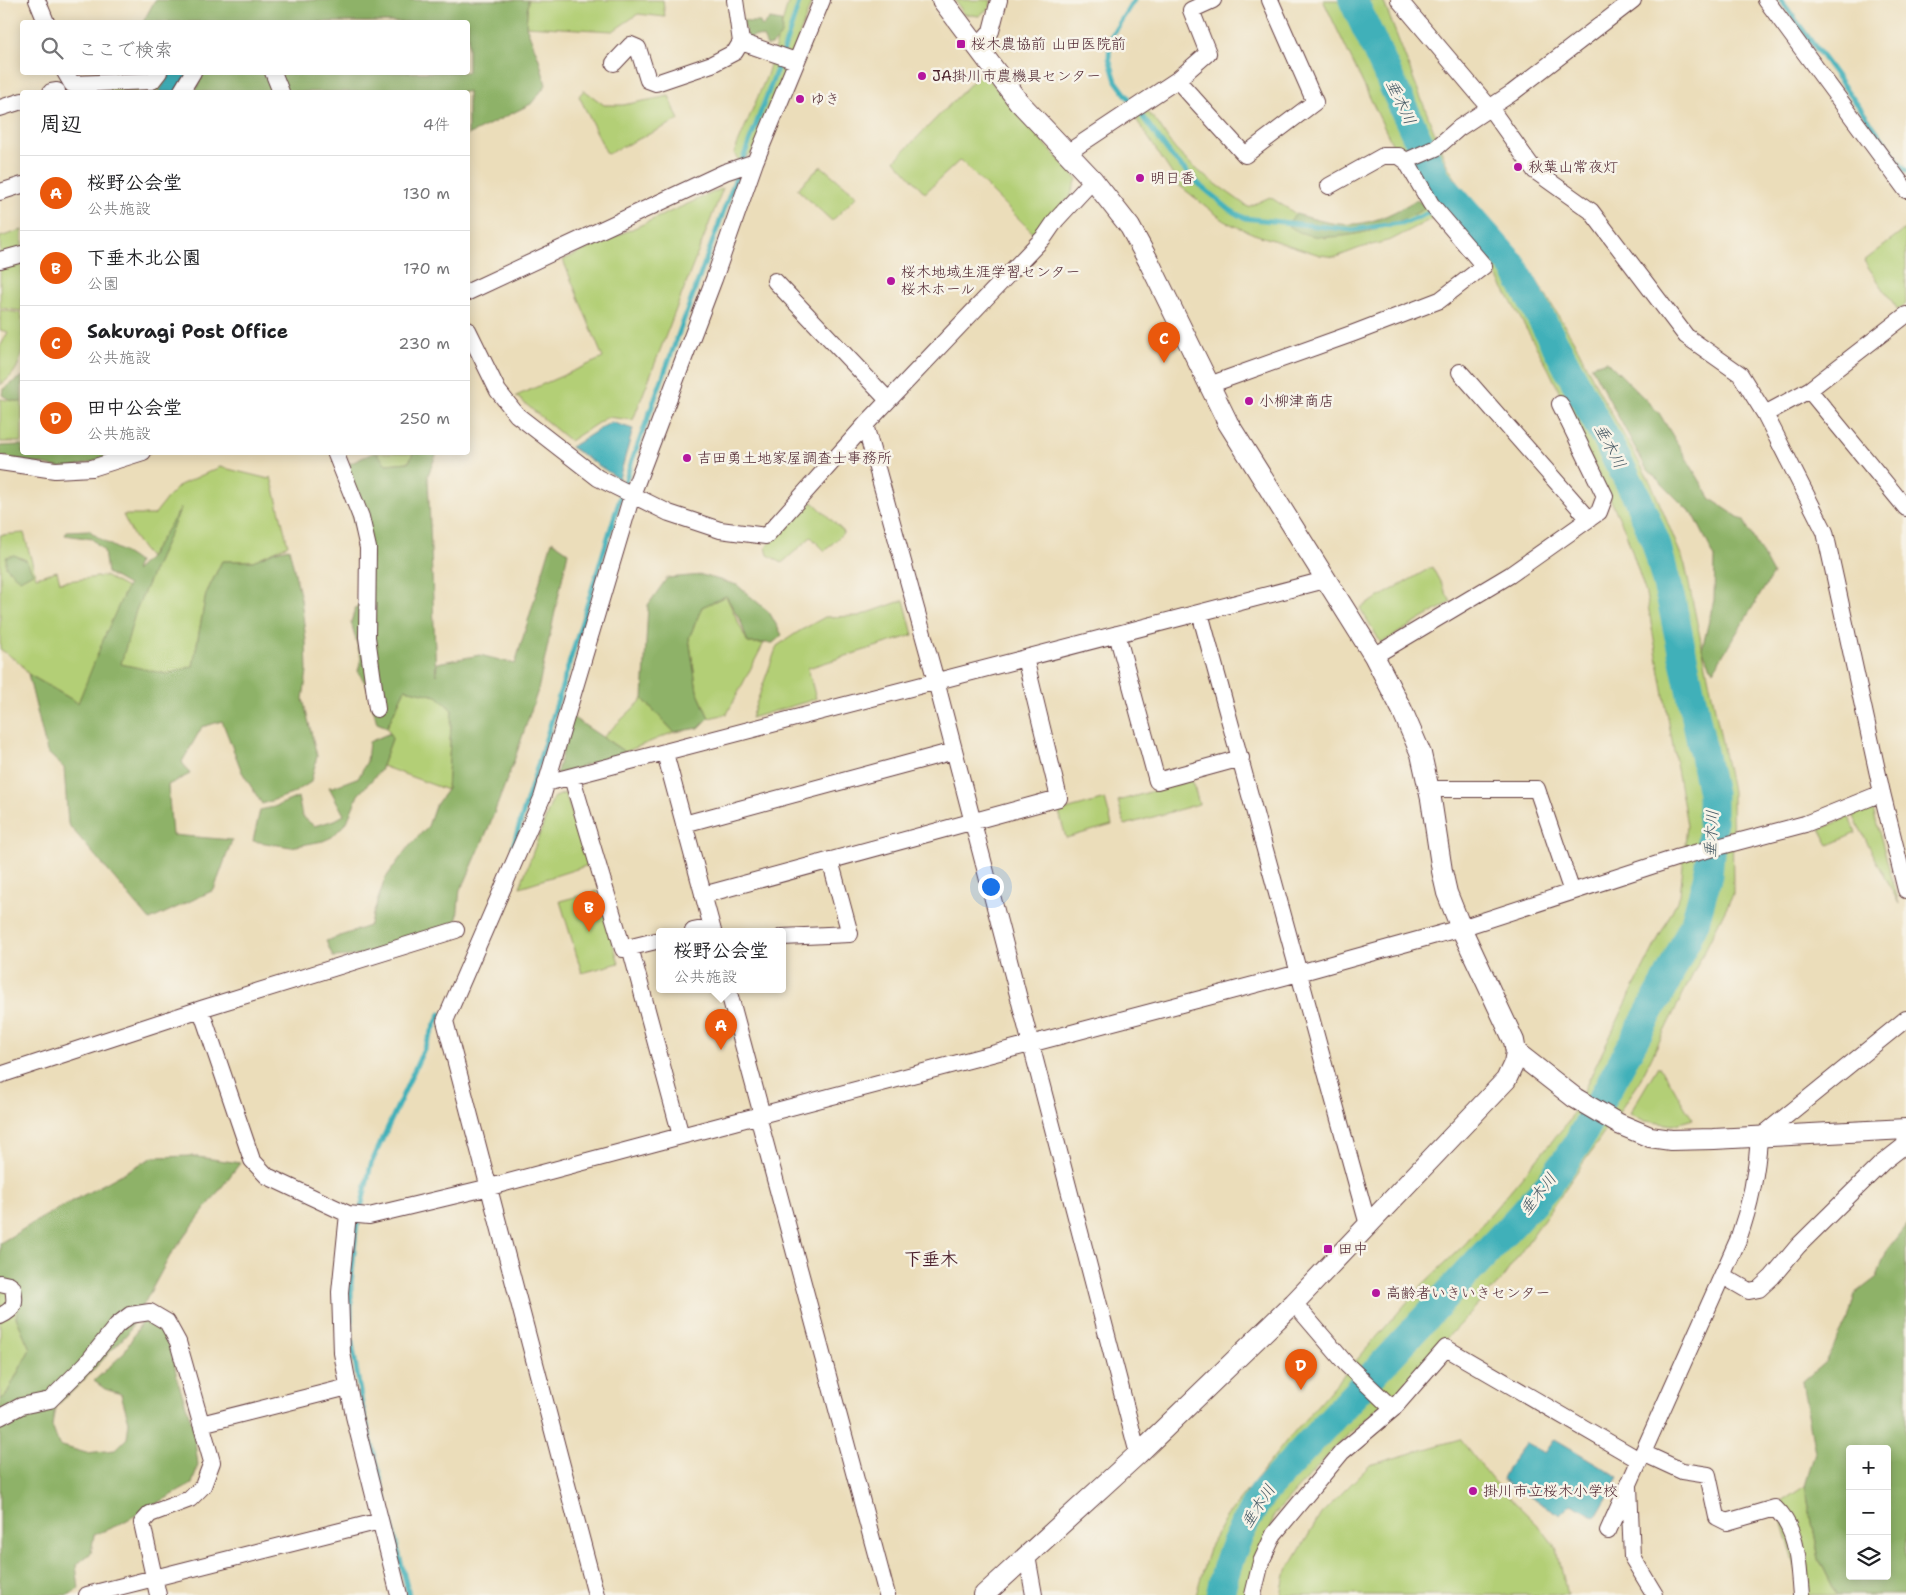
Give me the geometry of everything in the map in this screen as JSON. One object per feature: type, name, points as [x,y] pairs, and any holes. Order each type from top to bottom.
[{"type":"street","points":[[37,0],[45,20]]},
{"type":"street","points":[[614,64],[631,45],[638,48],[648,80],[656,83],[712,64],[734,52],[741,42],[734,0]]},
{"type":"street","points":[[596,1595],[445,1021],[542,798],[630,494],[714,279],[755,162],[794,60],[822,0]]},
{"type":"street","points":[[942,0],[1018,102],[1093,180],[1130,226],[1228,423],[1374,656],[1413,732],[1422,754],[1447,893],[1461,928],[1510,1032],[1516,1052],[1514,1064],[1506,1080],[1294,1303],[1138,1454],[984,1595]]},
{"type":"street","points":[[976,48],[992,31],[999,0]]},
{"type":"street","points":[[1067,153],[1177,80],[1208,53],[1191,10],[1213,0]]},
{"type":"street","points":[[1177,80],[1245,155],[1315,102],[1270,0]]},
{"type":"street","points":[[1399,0],[1490,108],[1535,171],[1591,211],[1686,336],[1740,374],[1765,414],[1825,532],[1882,793],[1906,890]]},
{"type":"street","points":[[1406,162],[1436,148],[1458,128],[1512,93],[1633,0]]},
{"type":"street","points":[[1766,0],[1906,190]]},
{"type":"street","points":[[741,42],[794,60]]},
{"type":"street","points":[[67,75],[72,84],[152,81],[157,75]]},
{"type":"street","points":[[182,90],[191,75]]},
{"type":"street","points":[[274,75],[280,90]]},
{"type":"street","points":[[0,108],[20,102]]},
{"type":"street","points":[[1209,385],[1440,300],[1484,266],[1430,204],[1406,162],[1399,156],[1383,156],[1329,186]]},
{"type":"street","points":[[470,291],[725,172],[755,162]]},
{"type":"street","points":[[470,334],[498,391],[517,415],[598,478],[669,513],[720,530],[766,536],[865,425],[1044,236],[1056,220],[1093,180]]},
{"type":"street","points":[[0,192],[20,186]]},
{"type":"street","points":[[0,260],[20,255]]},
{"type":"street","points":[[775,281],[888,400]]},
{"type":"street","points":[[1765,414],[1809,390],[1906,315]]},
{"type":"street","points":[[1460,372],[1589,520]]},
{"type":"street","points":[[1809,390],[1906,508]]},
{"type":"street","points":[[1374,656],[1510,575],[1599,512],[1605,496],[1560,404]]},
{"type":"street","points":[[865,425],[936,681],[1138,1454]]},
{"type":"street","points":[[0,462],[55,470],[92,468],[133,455]]},
{"type":"street","points":[[336,455],[361,517],[368,548],[367,637],[377,709]]},
{"type":"street","points":[[546,783],[572,778],[1325,580]]},
{"type":"street","points":[[1200,613],[1368,1225]]},
{"type":"street","points":[[1117,634],[1157,781],[1241,758]]},
{"type":"street","points":[[703,895],[1059,798],[1025,658]]},
{"type":"street","points":[[684,824],[954,751]]},
{"type":"street","points":[[665,753],[712,928]]},
{"type":"street","points":[[572,778],[623,949],[656,941]]},
{"type":"street","points":[[1429,789],[1537,789],[1572,892]]},
{"type":"street","points":[[201,1010],[252,1160],[267,1176],[348,1214],[369,1216],[490,1187],[1299,973],[1461,928],[1676,858],[1805,824],[1882,793]]},
{"type":"street","points":[[786,937],[850,934],[830,860]]},
{"type":"street","points":[[0,1075],[456,930]]},
{"type":"street","points":[[630,947],[681,1136]]},
{"type":"street","points":[[729,993],[887,1595]]},
{"type":"street","points":[[1608,1531],[1723,1276],[1749,1209],[1758,1165],[1759,1138],[1906,1019]]},
{"type":"street","points":[[1516,1052],[1574,1098],[1619,1124],[1640,1134],[1660,1139],[1759,1138],[1906,1129],[1905,1145],[1882,1163],[1798,1246],[1772,1277],[1759,1289],[1750,1291],[1723,1276]]},
{"type":"street","points":[[348,1214],[340,1292],[342,1353],[354,1416],[399,1595]]},
{"type":"street","points":[[0,1283],[8,1284],[13,1288],[16,1300],[10,1311],[0,1316]]},
{"type":"street","points":[[1294,1303],[1347,1365],[1388,1405]]},
{"type":"street","points":[[0,1417],[21,1406],[50,1400],[86,1364],[117,1325],[130,1315],[150,1312],[166,1322],[178,1342],[212,1462],[203,1486],[190,1499],[150,1514],[142,1523],[158,1595]]},
{"type":"street","points":[[1253,1595],[1261,1562],[1274,1534],[1342,1452],[1446,1348],[1641,1457],[1682,1471],[1708,1475],[1717,1517],[1728,1522],[1775,1508],[1783,1515],[1794,1534],[1801,1595]]},
{"type":"street","points":[[201,1424],[348,1387]]},
{"type":"street","points":[[1629,1484],[1632,1557],[1655,1595]]},
{"type":"street","points":[[87,1595],[380,1520]]},
{"type":"street","points":[[1027,1556],[1034,1595]]},
{"type":"green space","points":[[155,0],[528,0],[526,26],[539,59],[546,85],[531,104],[470,134],[470,90],[285,90],[279,75],[470,75],[470,20],[144,20]]},
{"type":"green space","points":[[528,0],[663,0],[665,17],[638,14],[613,31],[526,26]]},
{"type":"green space","points":[[789,0],[812,0],[765,131],[752,153],[739,161],[734,153],[767,75]]},
{"type":"green space","points":[[955,0],[991,0],[990,7],[979,16],[964,14]]},
{"type":"green space","points":[[1323,0],[1383,0],[1447,165],[1467,197],[1524,260],[1574,341],[1599,391],[1652,485],[1685,565],[1732,791],[1733,894],[1637,1086],[1502,1279],[1400,1388],[1339,1443],[1274,1515],[1255,1595],[1196,1595],[1209,1548],[1227,1516],[1287,1440],[1423,1284],[1466,1243],[1569,1121],[1680,895],[1687,825],[1646,594],[1625,530],[1548,368],[1493,269],[1466,245],[1439,215],[1391,240],[1360,248],[1336,257],[1320,255],[1254,234],[1226,222],[1180,186],[1136,119],[1147,112],[1183,157],[1201,173],[1248,207],[1270,197],[1296,214],[1288,224],[1326,238],[1430,202],[1394,148]]},
{"type":"green space","points":[[770,19],[781,21],[782,25],[781,34],[772,45],[767,46],[763,37],[754,36],[748,39],[742,20],[760,22],[762,27]]},
{"type":"green space","points":[[983,71],[1010,106],[1077,179],[1070,197],[1035,235],[960,160],[925,193],[895,160]]},
{"type":"green space","points":[[84,75],[138,75],[70,81]]},
{"type":"green space","points":[[148,75],[196,75],[184,90],[67,89]]},
{"type":"green space","points":[[203,75],[268,75],[273,90],[196,90]]},
{"type":"green space","points":[[584,90],[604,105],[623,105],[669,96],[679,120],[607,154],[579,96]]},
{"type":"green space","points":[[821,166],[857,196],[832,221],[797,189]]},
{"type":"green space","points":[[723,188],[633,420],[607,417],[570,441],[516,396],[603,358],[563,260]]},
{"type":"green space","points":[[1416,200],[1428,206],[1398,222],[1358,234],[1337,237],[1317,236],[1300,232],[1287,224],[1296,214],[1332,223],[1362,223],[1386,216]]},
{"type":"green space","points":[[1906,229],[1906,304],[1898,310],[1864,261]]},
{"type":"green space","points":[[20,231],[20,252],[0,258],[0,237]]},
{"type":"green space","points":[[20,263],[20,311],[0,308],[0,269]]},
{"type":"green space","points":[[0,310],[20,313],[19,363],[9,378],[0,385],[0,347],[8,332],[0,330]]},
{"type":"green space","points":[[1607,361],[1659,413],[1711,499],[1744,521],[1773,574],[1713,671],[1702,649],[1714,600],[1715,558],[1695,517],[1646,468],[1591,366]]},
{"type":"green space","points":[[20,377],[20,402],[10,400],[2,395],[3,389]]},
{"type":"green space","points":[[0,399],[20,402],[20,442],[0,442]]},
{"type":"green space","points":[[20,445],[20,455],[107,455],[103,459],[66,469],[0,456],[0,446]]},
{"type":"green space","points":[[369,455],[379,455],[386,464],[409,462],[412,455],[436,455],[428,475],[436,675],[437,663],[480,655],[515,664],[552,541],[568,552],[538,690],[488,829],[465,882],[460,889],[456,930],[376,955],[333,957],[326,941],[369,926],[385,879],[405,851],[428,826],[435,806],[447,790],[452,710],[437,696],[405,689],[387,727],[377,723],[368,688],[358,671],[361,658],[351,622],[355,609],[369,591],[342,467]]},
{"type":"green space","points":[[378,455],[412,455],[409,462],[385,464]]},
{"type":"green space","points":[[220,467],[269,479],[271,477],[288,545],[253,561],[222,561],[206,594],[193,666],[167,674],[120,664],[136,610],[179,512],[149,558],[134,537],[123,515],[154,515],[180,485]]},
{"type":"green space","points":[[813,502],[844,532],[825,551],[811,537],[782,563],[768,555],[766,547]]},
{"type":"green space","points":[[181,508],[136,610],[121,664],[167,674],[193,666],[206,594],[222,561],[253,561],[276,551],[289,548],[301,599],[306,641],[307,671],[303,699],[317,756],[311,782],[292,794],[262,804],[242,772],[222,721],[202,727],[182,762],[190,774],[168,785],[172,835],[232,840],[214,890],[150,920],[68,824],[64,768],[47,752],[28,674],[78,703],[106,633],[128,585],[107,573],[104,551],[92,539],[65,535],[67,531],[89,530],[138,562],[135,571],[149,558]]},
{"type":"green space","points":[[24,533],[36,577],[57,571],[60,582],[105,576],[127,588],[78,703],[28,674],[21,664],[0,649],[0,535]]},
{"type":"green space","points":[[14,555],[26,560],[33,573],[20,580],[6,567],[6,557]]},
{"type":"green space","points":[[1432,567],[1451,602],[1381,643],[1360,608]]},
{"type":"green space","points":[[702,575],[737,585],[769,612],[782,635],[773,643],[748,643],[741,622],[726,596],[702,607],[689,638],[697,691],[709,718],[699,728],[674,732],[643,699],[648,605],[667,578]]},
{"type":"green space","points":[[726,596],[748,643],[764,643],[727,714],[709,718],[697,691],[689,638],[702,607]]},
{"type":"green space","points":[[904,600],[913,635],[808,668],[816,699],[751,718],[777,646],[825,617],[859,616]]},
{"type":"green space","points":[[405,689],[437,696],[452,710],[447,790],[382,766],[392,739],[387,727]]},
{"type":"green space","points":[[643,699],[674,732],[625,752],[603,737]]},
{"type":"green space","points":[[572,717],[625,752],[556,775]]},
{"type":"green space","points":[[390,733],[392,739],[380,771],[358,795],[347,822],[332,837],[323,841],[291,847],[253,841],[260,810],[274,807],[298,797],[302,816],[314,826],[335,820],[344,815],[329,787],[359,777],[367,761],[369,742]]},
{"type":"green space","points":[[1192,780],[1199,804],[1125,825],[1118,801]]},
{"type":"green space","points":[[565,793],[589,865],[520,887],[553,798]]},
{"type":"green space","points":[[1105,799],[1112,825],[1066,838],[1059,812]]},
{"type":"green space","points":[[1872,806],[1899,904],[1852,813]]},
{"type":"green space","points":[[1849,817],[1856,833],[1829,845],[1820,829]]},
{"type":"green space","points":[[597,891],[619,963],[582,973],[560,901]]},
{"type":"green space","points":[[1658,1066],[1668,1078],[1693,1119],[1673,1125],[1645,1121],[1630,1113]]},
{"type":"green space","points":[[191,1156],[240,1163],[171,1254],[128,1333],[77,1387],[55,1407],[52,1426],[59,1445],[86,1453],[115,1450],[127,1438],[129,1422],[121,1394],[105,1389],[94,1381],[123,1354],[143,1320],[161,1326],[171,1349],[178,1382],[193,1426],[198,1465],[192,1484],[118,1525],[94,1535],[91,1553],[76,1565],[79,1589],[68,1595],[0,1595],[0,1399],[5,1397],[30,1349],[16,1317],[20,1293],[0,1278],[0,1243],[153,1157]]},
{"type":"green space","points":[[1906,1225],[1906,1595],[1837,1595],[1819,1559],[1805,1486],[1815,1452],[1802,1382],[1825,1362],[1848,1319],[1855,1294],[1877,1277],[1887,1250]]},
{"type":"green space","points":[[0,1278],[20,1293],[16,1317],[30,1349],[5,1397],[0,1399]]},
{"type":"green space","points":[[1460,1439],[1493,1481],[1541,1528],[1557,1549],[1567,1595],[1281,1595],[1285,1575],[1321,1514],[1370,1465]]},
{"type":"green space","points":[[1805,1486],[1819,1559],[1837,1595],[1803,1595],[1778,1504]]},
{"type":"water","points":[[170,75],[187,75],[177,90],[160,90]]},
{"type":"water","points":[[611,422],[633,429],[619,479],[571,447]]},
{"type":"water","points":[[1555,1439],[1619,1477],[1596,1517],[1571,1504],[1560,1515],[1502,1480],[1507,1468],[1526,1443],[1545,1453]]},
{"type":"waterway","points":[[741,164],[780,61],[800,0]]},
{"type":"waterway","points":[[1134,0],[1110,38],[1109,58],[1116,81],[1173,158],[1200,185],[1230,210],[1244,218],[1353,230],[1408,222],[1455,201]]},
{"type":"waterway","name":"垂木川","points":[[1220,1595],[1236,1542],[1262,1494],[1522,1214],[1549,1184],[1577,1144],[1667,980],[1695,922],[1708,875],[1712,831],[1712,794],[1672,604],[1656,543],[1637,497],[1513,266],[1437,180],[1353,0]]},
{"type":"waterway","points":[[1781,0],[1906,171]]},
{"type":"waterway","points":[[513,846],[629,469],[738,172]]},
{"type":"waterway","points":[[409,1595],[362,1404],[351,1336],[351,1284],[356,1230],[371,1164],[440,1014]]},
{"type":"place","name":"桜木農協前 山田医院前","points":[[961,44]]},
{"type":"place","name":"JA掛川市農機具センター","points":[[922,76]]},
{"type":"place","name":"ゆき","points":[[800,99]]},
{"type":"place","name":"秋葉山常夜灯","points":[[1518,167]]},
{"type":"place","name":"明日香","points":[[1140,178]]},
{"type":"place","name":"桜木地域生涯学習センター 桜木ホール","points":[[891,281]]},
{"type":"place","name":"Sakuragi Post Office","points":[[1164,363]]},
{"type":"place","name":"小柳津商店","points":[[1249,401]]},
{"type":"place","name":"吉田勇土地家屋調査士事務所","points":[[687,458]]},
{"type":"place","name":"下垂木北公園","points":[[589,932]]},
{"type":"place","name":"桜野公会堂","points":[[721,1050]]},
{"type":"place","name":"田中","points":[[1328,1249]]},
{"type":"place","name":"高齢者いきいきセンター","points":[[1376,1293]]},
{"type":"place","name":"田中公会堂","points":[[1301,1390]]},
{"type":"place","name":"掛川市立桜木小学校","points":[[1473,1491]]},
{"type":"district","name":"下垂木","points":[[931,1259]]}]
